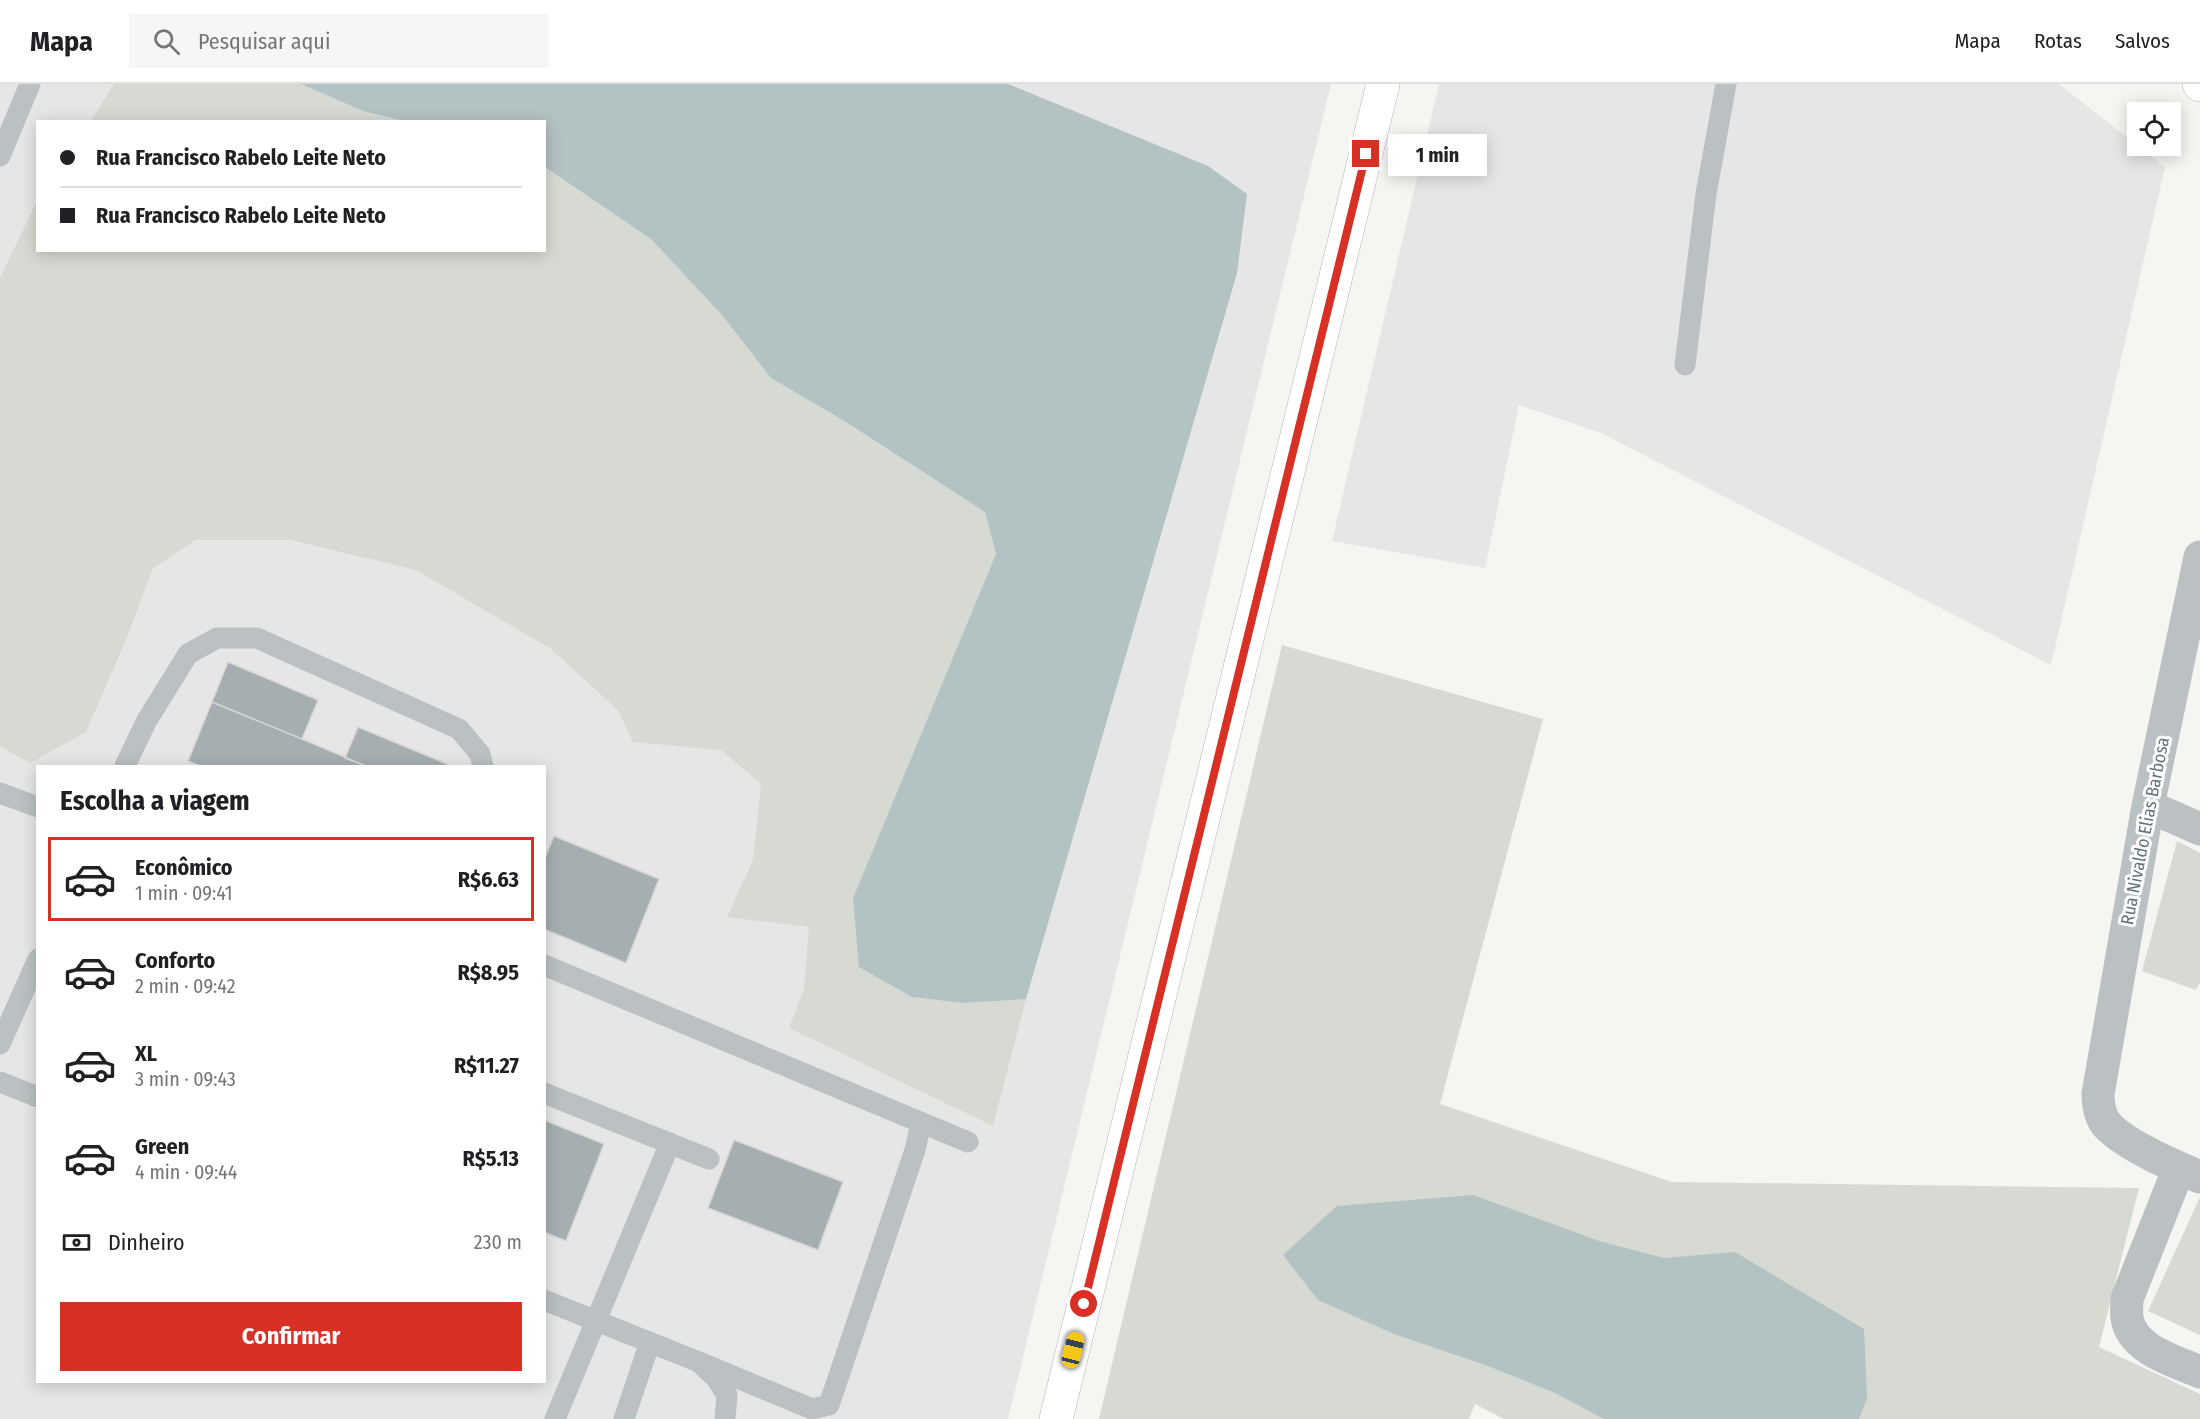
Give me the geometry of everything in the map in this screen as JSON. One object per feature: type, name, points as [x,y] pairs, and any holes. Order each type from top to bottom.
[{"type":"street","points":[[1056,1419],[1383,84]]},
{"type":"street","name":"Rua Nivaldo Elias Barbosa","points":[[2190,1173],[2121,1137],[2105,1121],[2098,1108],[2098,1094],[2148,806],[2200,557]]},
{"type":"street","points":[[2148,806],[2200,829]]},
{"type":"street","points":[[2190,1173],[2127,1299],[2127,1318],[2133,1334],[2150,1349],[2200,1372]]},
{"type":"lane","points":[[0,156],[30,84]]},
{"type":"lane","points":[[1685,365],[1706,194],[1726,84]]},
{"type":"lane","points":[[125,765],[146,722],[188,654],[216,638],[257,638],[459,729],[480,754],[483,765]]},
{"type":"lane","points":[[0,793],[36,806]]},
{"type":"lane","points":[[0,1044],[36,963]]},
{"type":"lane","points":[[546,966],[968,1143]]},
{"type":"lane","points":[[0,1082],[36,1096]]},
{"type":"lane","points":[[546,1094],[709,1159]]},
{"type":"lane","points":[[546,1300],[812,1409],[829,1405],[915,1149],[921,1123]]},
{"type":"lane","points":[[555,1419],[670,1143]]},
{"type":"lane","points":[[624,1419],[650,1342]]},
{"type":"lane","points":[[699,1362],[716,1378],[727,1395],[725,1419]]},
{"type":"shaded area","points":[[0,84],[1331,84],[1008,1419],[0,1419]]},
{"type":"shaded area","points":[[114,84],[301,84],[363,111],[401,120],[91,120]]},
{"type":"shaded area","points":[[301,84],[1008,84],[1208,166],[1247,194],[1237,273],[1026,999],[964,1003],[912,997],[859,967],[853,898],[996,554],[985,512],[846,422],[771,378],[722,315],[651,239],[546,168],[546,120],[401,120],[363,111]]},
{"type":"shaded area","points":[[1439,84],[2059,84],[2127,137],[2127,156],[2151,156],[2165,167],[2051,665],[1601,433],[1519,405],[1485,568],[1332,541]]},
{"type":"shaded area","points":[[546,168],[651,239],[722,315],[771,378],[846,422],[985,512],[996,554],[853,898],[964,1003],[1026,999],[993,1126],[789,1028],[804,989],[809,927],[727,917],[753,860],[761,784],[721,750],[633,742],[618,710],[551,649],[416,570],[291,540],[196,540],[153,568],[125,642],[86,732],[30,763],[0,746],[0,278],[36,203],[36,252],[546,252]]},
{"type":"shaded area","points":[[1282,645],[1543,719],[1440,1104],[1672,1182],[2139,1188],[2099,1347],[2200,1394],[2200,1419],[1504,1419],[1475,1404],[1469,1419],[1099,1419]]},
{"type":"shaded area","points":[[2177,841],[2200,853],[2200,982],[2196,990],[2142,971]]},
{"type":"shaded area","points":[[1473,1195],[1599,1241],[1664,1258],[1735,1252],[1864,1329],[1867,1398],[1859,1419],[1604,1419],[1555,1393],[1488,1366],[1394,1334],[1318,1300],[1283,1255],[1337,1206]]},
{"type":"shaded area","points":[[2200,1197],[2200,1335],[2148,1311]]},
{"type":"building","points":[[228,662],[318,700],[302,739],[212,702]]},
{"type":"building","points":[[212,702],[364,765],[198,765],[188,761]]},
{"type":"building","points":[[358,727],[447,764],[363,765],[345,758]]},
{"type":"building","points":[[554,836],[659,879],[626,963],[546,930],[546,855]]},
{"type":"building","points":[[546,1121],[604,1144],[566,1241],[546,1233]]},
{"type":"building","points":[[734,1140],[843,1182],[818,1250],[708,1208]]},
{"type":"route","points":[[1084,1304],[1366,154]]}]
